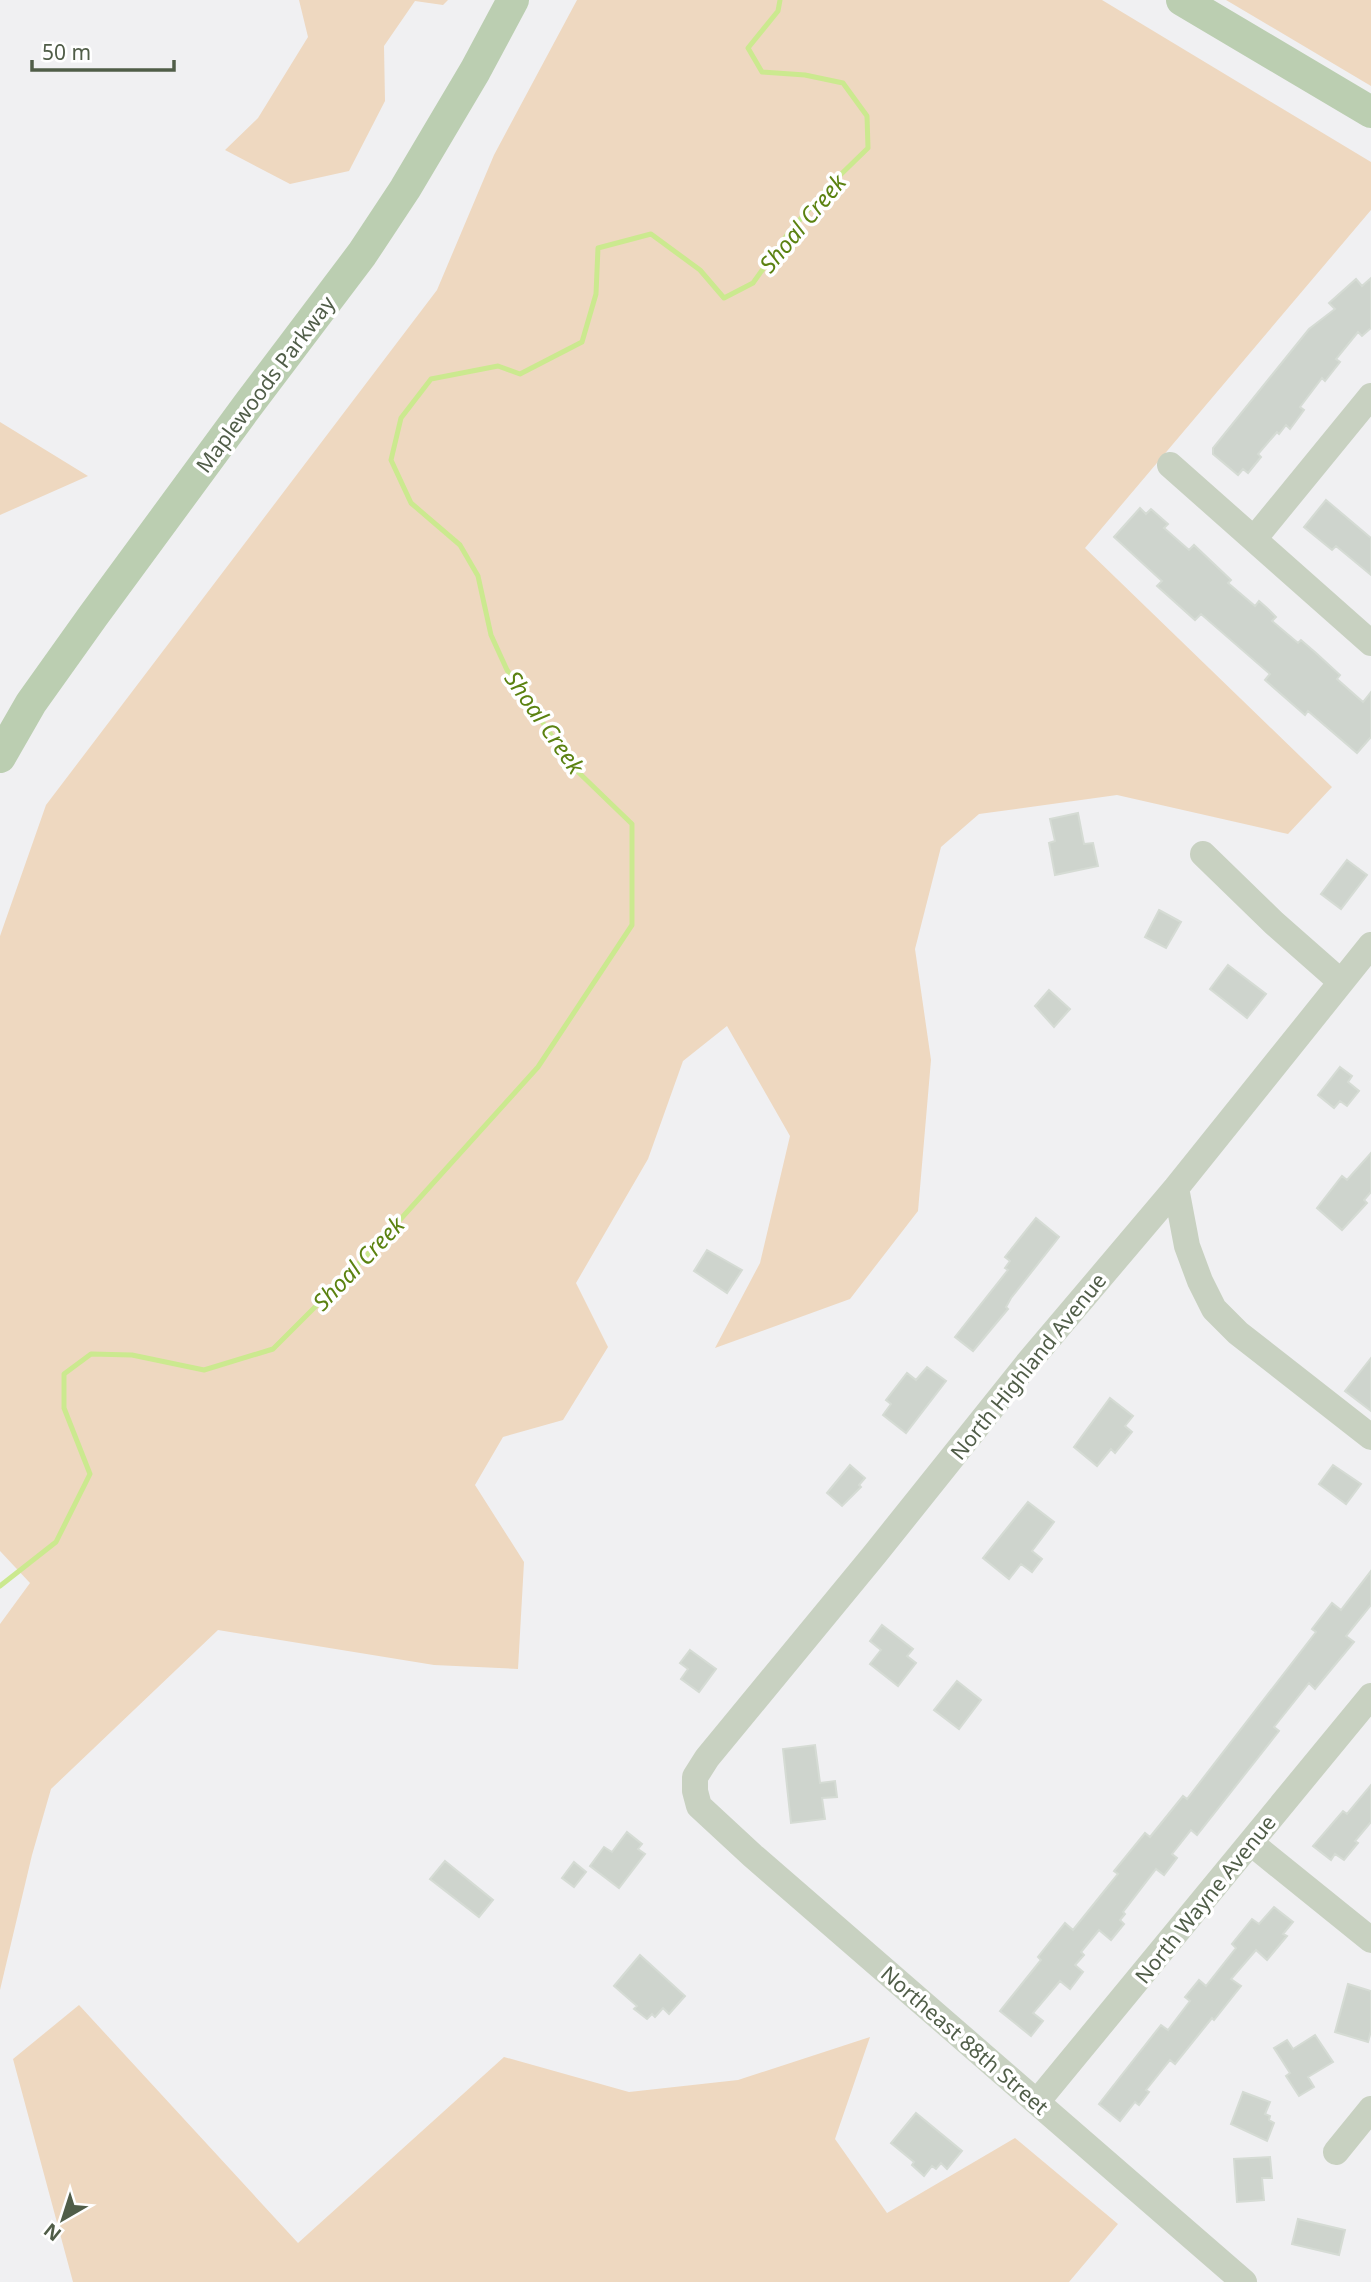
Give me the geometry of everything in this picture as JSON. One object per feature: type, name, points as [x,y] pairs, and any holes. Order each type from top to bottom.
[{"type":"main road","name":"Maplewoods Parkway","points":[[0,757],[31,703],[93,616],[362,254],[426,154],[513,0]]},
{"type":"main road","points":[[1182,0],[1371,113]]},
{"type":"street","points":[[1254,539],[1371,396]]},
{"type":"street","points":[[1170,465],[1371,643]]},
{"type":"street","points":[[1203,854],[1274,923],[1341,982]]},
{"type":"street","name":"North Highland Avenue","points":[[695,1791],[695,1777],[707,1758],[876,1554],[1027,1364],[1176,1188],[1371,946]]},
{"type":"street","points":[[1176,1188],[1188,1246],[1200,1281],[1214,1308],[1238,1333],[1371,1437]]},
{"type":"street","name":"North Wayne Avenue","points":[[1037,2102],[1371,1696]]},
{"type":"street","name":"Northeast 88th Street","points":[[695,1791],[699,1806],[753,1856],[1244,2282]]},
{"type":"street","points":[[1251,1843],[1371,1940]]},
{"type":"street","points":[[1336,2152],[1371,2109]]},
{"type":"shaded area","points":[[299,0],[448,0],[443,5],[415,1],[384,46],[385,101],[349,171],[290,184],[225,150],[258,118],[308,37]]},
{"type":"shaded area","points":[[577,0],[1102,0],[1371,162],[1371,210],[1085,548],[1332,787],[1288,834],[1117,795],[979,814],[941,847],[915,949],[931,1060],[918,1211],[850,1299],[715,1348],[760,1263],[790,1136],[727,1026],[683,1061],[648,1159],[576,1283],[608,1347],[563,1420],[503,1437],[475,1485],[524,1562],[518,1669],[434,1665],[218,1630],[51,1789],[32,1855],[0,1990],[0,1624],[30,1583],[0,1551],[0,936],[46,805],[437,290],[494,155]]},
{"type":"shaded area","points":[[1226,0],[1371,0],[1371,86]]},
{"type":"shaded area","points":[[0,422],[88,476],[0,515]]},
{"type":"shaded area","points":[[79,2005],[298,2243],[504,2057],[629,2092],[738,2080],[870,2037],[835,2139],[887,2213],[1015,2138],[1118,2224],[1069,2282],[73,2282],[13,2059]]},
{"type":"building","points":[[1371,278],[1371,328],[1362,336],[1358,332],[1336,359],[1340,362],[1325,381],[1322,378],[1300,407],[1304,410],[1290,429],[1286,425],[1279,434],[1277,432],[1258,454],[1261,457],[1248,473],[1243,469],[1238,475],[1213,454],[1213,448],[1309,329],[1335,309],[1329,303],[1356,279],[1362,286]]},
{"type":"building","points":[[1326,500],[1371,538],[1371,575],[1336,546],[1332,550],[1304,527]]},
{"type":"building","points":[[1140,508],[1146,514],[1151,509],[1168,524],[1164,528],[1189,550],[1194,545],[1231,580],[1228,583],[1255,606],[1259,601],[1276,617],[1272,621],[1298,643],[1301,640],[1316,653],[1340,675],[1337,679],[1363,702],[1371,692],[1371,737],[1357,753],[1308,711],[1305,715],[1265,680],[1270,674],[1201,614],[1195,620],[1157,586],[1162,581],[1114,537]]},
{"type":"building","points":[[1078,813],[1084,844],[1093,843],[1098,866],[1055,875],[1049,843],[1055,841],[1050,819]]},
{"type":"building","points":[[1347,860],[1367,875],[1341,909],[1321,894]]},
{"type":"building","points":[[1159,910],[1181,922],[1166,948],[1145,937]]},
{"type":"building","points":[[1228,965],[1266,994],[1247,1018],[1210,989]]},
{"type":"building","points":[[1049,990],[1070,1009],[1054,1027],[1035,1006]]},
{"type":"building","points":[[1340,1067],[1352,1076],[1348,1082],[1359,1091],[1347,1106],[1340,1101],[1334,1108],[1318,1095]]},
{"type":"building","points":[[1371,1153],[1371,1192],[1364,1200],[1367,1203],[1342,1230],[1317,1208],[1342,1176],[1347,1180]]},
{"type":"building","points":[[1036,1218],[1059,1237],[1011,1298],[1006,1307],[1008,1309],[973,1351],[955,1337],[1008,1270],[1005,1268],[1010,1261],[1005,1257]]},
{"type":"building","points":[[707,1250],[742,1270],[727,1293],[694,1271]]},
{"type":"building","points":[[1371,1358],[1371,1411],[1345,1391]]},
{"type":"building","points":[[927,1367],[946,1381],[906,1433],[883,1415],[891,1404],[886,1400],[907,1373],[916,1380]]},
{"type":"building","points":[[1110,1398],[1133,1416],[1125,1426],[1132,1432],[1115,1453],[1111,1449],[1097,1466],[1074,1447]]},
{"type":"building","points":[[850,1465],[865,1478],[859,1485],[861,1487],[842,1506],[827,1493]]},
{"type":"building","points":[[1333,1465],[1361,1484],[1346,1504],[1319,1484]]},
{"type":"building","points":[[1028,1502],[1054,1522],[1032,1551],[1042,1559],[1032,1572],[1021,1564],[1009,1579],[983,1558]]},
{"type":"building","points":[[1371,1571],[1371,1605],[1346,1636],[1354,1642],[1315,1689],[1309,1683],[1274,1727],[1279,1731],[1197,1835],[1191,1830],[1172,1854],[1177,1858],[1164,1875],[1156,1869],[1123,1912],[1125,1914],[1120,1920],[1124,1924],[1111,1940],[1099,1930],[1081,1952],[1084,1955],[1075,1965],[1083,1972],[1070,1989],[1060,1981],[1033,2013],[1043,2021],[1031,2036],[1000,2011],[1041,1960],[1038,1957],[1065,1923],[1073,1930],[1118,1874],[1114,1871],[1145,1833],[1150,1837],[1183,1796],[1187,1799],[1316,1632],[1312,1629],[1332,1603],[1341,1610]]},
{"type":"building","points":[[882,1625],[913,1649],[907,1656],[916,1663],[898,1686],[870,1664],[881,1650],[870,1641]]},
{"type":"building","points":[[690,1650],[716,1669],[699,1692],[681,1679],[688,1669],[680,1663]]},
{"type":"building","points":[[957,1681],[981,1700],[959,1729],[934,1710]]},
{"type":"building","points":[[815,1745],[820,1783],[835,1781],[837,1797],[822,1798],[825,1819],[791,1823],[783,1749]]},
{"type":"building","points":[[1371,1785],[1371,1822],[1344,1860],[1335,1854],[1331,1860],[1313,1846],[1343,1811],[1347,1814]]},
{"type":"building","points":[[627,1832],[642,1844],[638,1849],[645,1854],[619,1888],[590,1866],[604,1847],[612,1852]]},
{"type":"building","points":[[445,1861],[493,1900],[479,1917],[430,1879]]},
{"type":"building","points":[[574,1862],[586,1872],[574,1887],[562,1878]]},
{"type":"building","points":[[1274,1907],[1293,1922],[1283,1934],[1287,1936],[1267,1960],[1256,1950],[1231,1979],[1241,1986],[1214,2020],[1212,2018],[1175,2064],[1170,2060],[1146,2090],[1149,2092],[1139,2105],[1135,2102],[1120,2121],[1099,2104],[1161,2025],[1168,2030],[1190,2001],[1185,1997],[1199,1980],[1206,1986],[1236,1948],[1232,1944],[1252,1919],[1259,1924]]},
{"type":"building","points":[[640,1955],[685,1996],[669,2014],[663,2008],[655,2017],[652,2014],[647,2019],[634,2009],[637,2006],[614,1986]]},
{"type":"building","points":[[1348,1984],[1371,1991],[1371,2031],[1368,2042],[1335,2032]]},
{"type":"building","points":[[1315,2035],[1333,2062],[1308,2077],[1314,2087],[1299,2096],[1286,2076],[1290,2073],[1274,2048],[1287,2040],[1293,2049]]},
{"type":"building","points":[[1243,2092],[1270,2102],[1265,2114],[1270,2116],[1269,2120],[1274,2123],[1267,2141],[1231,2124]]},
{"type":"building","points":[[916,2113],[962,2151],[947,2169],[941,2163],[936,2169],[932,2166],[924,2176],[912,2165],[914,2162],[891,2143]]},
{"type":"building","points":[[1270,2157],[1272,2178],[1262,2178],[1264,2200],[1237,2202],[1234,2159]]},
{"type":"building","points":[[1298,2219],[1345,2230],[1339,2255],[1292,2244]]},
{"type":"waterway","name":"Shoal Creek","points":[[0,1586],[56,1542],[90,1474],[64,1408],[64,1374],[91,1354],[132,1355],[204,1370],[273,1349],[379,1243],[538,1067],[632,925],[632,824],[573,767],[507,670],[491,635],[478,576],[460,545],[411,503],[391,460],[401,418],[431,379],[498,366],[520,374],[582,342],[596,294],[598,248],[651,234],[700,270],[724,298],[753,283],[790,231],[831,184],[868,148],[867,116],[843,83],[805,75],[762,72],[748,48],[778,11],[780,0]]}]
